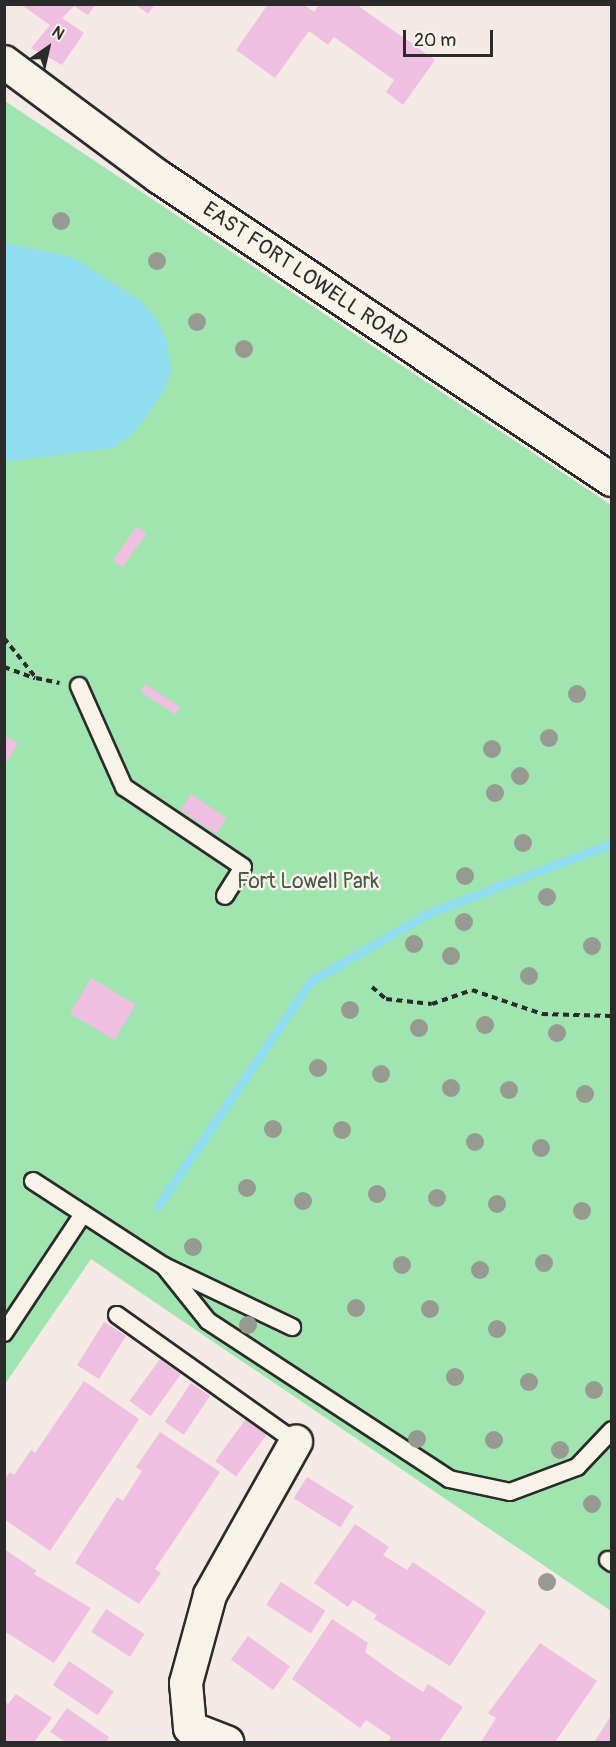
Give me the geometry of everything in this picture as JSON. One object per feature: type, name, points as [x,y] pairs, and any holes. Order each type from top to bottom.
[{"type":"street","name":"EAST FORT LOWELL ROAD","points":[[4,62],[159,177],[612,480]]},
{"type":"street","points":[[227,1743],[185,1735],[186,1683],[210,1595],[296,1442]]},
{"type":"lane","points":[[79,686],[124,787],[243,867],[225,896]]},
{"type":"lane","points":[[33,1181],[164,1266],[292,1327]]},
{"type":"lane","points":[[4,1333],[83,1214]]},
{"type":"lane","points":[[164,1266],[208,1321],[450,1479],[510,1492],[577,1467],[612,1430]]},
{"type":"lane","points":[[117,1315],[296,1442]]},
{"type":"path","points":[[4,638],[36,678]]},
{"type":"path","points":[[4,667],[36,678],[79,686]]},
{"type":"path","points":[[372,987],[386,999],[432,1004],[472,990],[542,1014],[612,1016]]},
{"type":"green space","name":"Fort Lowell Park","points":[[5,101],[611,505],[611,1611],[91,1259],[5,1384]]},
{"type":"water","points":[[5,243],[72,257],[140,300],[157,320],[167,341],[171,370],[165,390],[133,434],[112,448],[5,462]]},
{"type":"building","points":[[20,4],[96,4],[88,15],[74,6],[62,18],[84,33],[62,65],[31,48],[50,25]]},
{"type":"building","points":[[135,4],[155,4],[148,14]]},
{"type":"building","points":[[268,4],[303,4],[314,12],[319,5],[357,5],[435,60],[403,105],[386,92],[394,80],[334,37],[328,45],[309,31],[275,78],[236,50]]},
{"type":"building","points":[[137,526],[147,533],[123,567],[113,560]]},
{"type":"building","points":[[145,684],[180,707],[175,714],[140,692]]},
{"type":"building","points":[[4,735],[18,744],[4,766]]},
{"type":"building","points":[[191,794],[227,818],[216,834],[180,810]]},
{"type":"building","points":[[91,978],[136,1005],[114,1040],[70,1013]]},
{"type":"building","points":[[104,1322],[126,1336],[99,1379],[77,1365]]},
{"type":"building","points":[[160,1359],[181,1374],[150,1416],[129,1401]]},
{"type":"building","points":[[84,1381],[139,1419],[50,1551],[4,1519],[4,1480],[10,1472],[14,1475],[31,1450],[35,1453]]},
{"type":"building","points":[[191,1383],[210,1396],[184,1435],[165,1422]]},
{"type":"building","points":[[248,1416],[269,1431],[236,1477],[215,1461]]},
{"type":"building","points":[[160,1432],[220,1472],[155,1569],[161,1573],[139,1604],[75,1563],[117,1497],[123,1501],[142,1471],[136,1467]]},
{"type":"building","points":[[307,1477],[354,1506],[340,1527],[294,1498]]},
{"type":"building","points":[[355,1524],[389,1547],[383,1555],[407,1570],[413,1562],[486,1612],[450,1666],[374,1619],[377,1615],[353,1600],[348,1607],[314,1583]]},
{"type":"building","points":[[4,1549],[37,1571],[34,1574],[91,1608],[54,1663],[4,1631]]},
{"type":"building","points":[[281,1582],[325,1611],[311,1634],[266,1605]]},
{"type":"building","points":[[106,1609],[145,1634],[130,1657],[91,1632]]},
{"type":"building","points":[[332,1619],[368,1643],[365,1652],[397,1675],[423,1692],[428,1684],[463,1707],[439,1742],[388,1742],[391,1737],[366,1720],[360,1728],[292,1679]]},
{"type":"building","points":[[248,1636],[290,1667],[273,1690],[231,1659]]},
{"type":"building","points":[[540,1643],[597,1681],[555,1742],[481,1742],[496,1718],[488,1713]]},
{"type":"building","points":[[69,1661],[114,1691],[98,1715],[53,1685]]},
{"type":"building","points":[[16,1694],[52,1718],[34,1742],[5,1742],[5,1702],[8,1704]]},
{"type":"building","points":[[67,1708],[109,1737],[106,1742],[66,1742],[50,1732]]},
{"type":"building","points":[[612,1714],[612,1742],[594,1742],[600,1733]]},
{"type":"waterway","points":[[158,1206],[311,981],[429,913],[612,843]]}]
